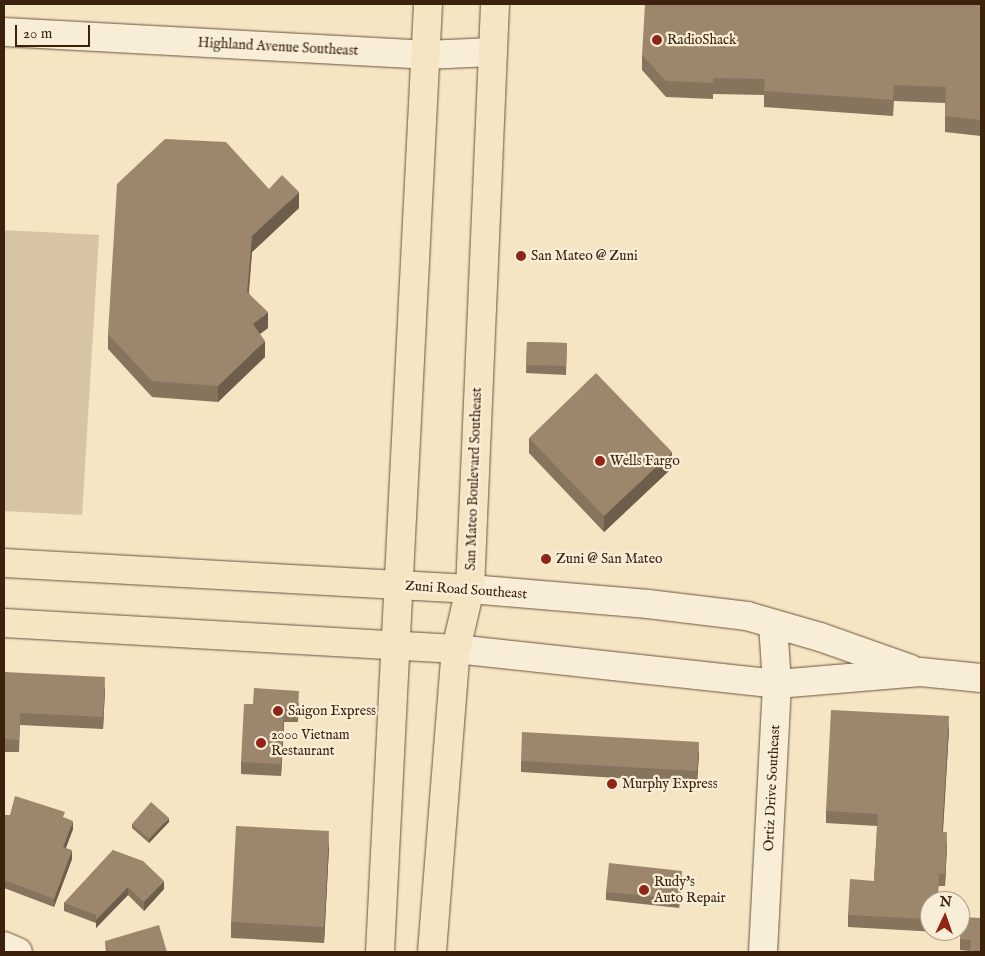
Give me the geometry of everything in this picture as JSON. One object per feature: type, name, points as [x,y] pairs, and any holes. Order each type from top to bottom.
[{"type":"main road","points":[[380,952],[393,646],[428,4]]},
{"type":"main road","name":"San Mateo Boulevard Southeast","points":[[432,952],[456,649],[470,589],[495,4]]},
{"type":"main road","name":"Zuni Road Southeast","points":[[4,563],[470,589]]},
{"type":"main road","name":"Zuni Road Southeast","points":[[4,623],[456,649]]},
{"type":"street","name":"Highland Avenue Southeast","points":[[4,32],[425,55],[493,52]]},
{"type":"street","name":"Zuni Road Southeast","points":[[470,589],[648,604],[747,616],[920,672]]},
{"type":"street","name":"Ortiz Drive Southeast","points":[[763,952],[776,684],[773,624]]},
{"type":"street","name":"Zuni Road Southeast","points":[[456,649],[776,684],[920,672],[981,678]]},
{"type":"street","points":[[4,946],[18,952]]},
{"type":"shaded area","points":[[4,230],[99,235],[82,515],[4,511]]},
{"type":"building","points":[[645,4],[981,4],[981,120],[945,116],[946,87],[894,85],[893,100],[764,91],[765,79],[713,78],[713,83],[666,81],[642,55]]},
{"type":"building","points":[[165,139],[226,142],[269,189],[282,175],[299,192],[252,236],[247,292],[268,312],[253,324],[265,341],[218,386],[152,381],[108,334],[117,184]]},
{"type":"building","points":[[527,342],[567,343],[566,366],[526,365]]},
{"type":"building","name":"Wells Fargo","points":[[596,373],[672,452],[604,516],[529,438]]},
{"type":"building","points":[[4,672],[105,677],[103,717],[20,713],[19,740],[4,739]]},
{"type":"building","points":[[254,688],[299,691],[298,710],[284,709],[281,764],[241,762],[244,704],[253,704]]},
{"type":"building","points":[[831,710],[949,716],[942,832],[947,832],[945,874],[939,874],[938,891],[920,891],[920,919],[848,915],[850,879],[874,881],[878,814],[826,811]]},
{"type":"building","points":[[522,732],[699,742],[697,771],[521,761]]},
{"type":"building","points":[[15,796],[65,812],[63,817],[73,821],[63,847],[72,850],[54,899],[4,880],[4,815],[10,815]]},
{"type":"building","points":[[151,802],[169,818],[149,839],[132,824]]},
{"type":"building","points":[[236,826],[329,831],[324,927],[231,922]]},
{"type":"building","points":[[113,850],[143,861],[164,881],[144,902],[128,887],[96,920],[96,915],[64,903]]},
{"type":"building","name":"Rudy's Auto Repair","points":[[609,863],[682,871],[679,899],[606,892]]},
{"type":"building","points":[[970,917],[981,918],[981,952],[970,952]]},
{"type":"building","points":[[159,925],[167,952],[108,952],[105,941]]},
{"type":"place","name":"RadioShack","points":[[657,40]]},
{"type":"place","name":"San Mateo @ Zuni","points":[[521,256]]},
{"type":"place","name":"Wells Fargo","points":[[600,461]]},
{"type":"place","name":"Zuni @ San Mateo","points":[[546,559]]},
{"type":"place","name":"Saigon Express","points":[[278,711]]},
{"type":"place","name":"2000 Vietnam Restaurant","points":[[261,743]]},
{"type":"place","name":"Murphy Express","points":[[612,784]]},
{"type":"place","name":"Rudy's Auto Repair","points":[[644,890]]}]
